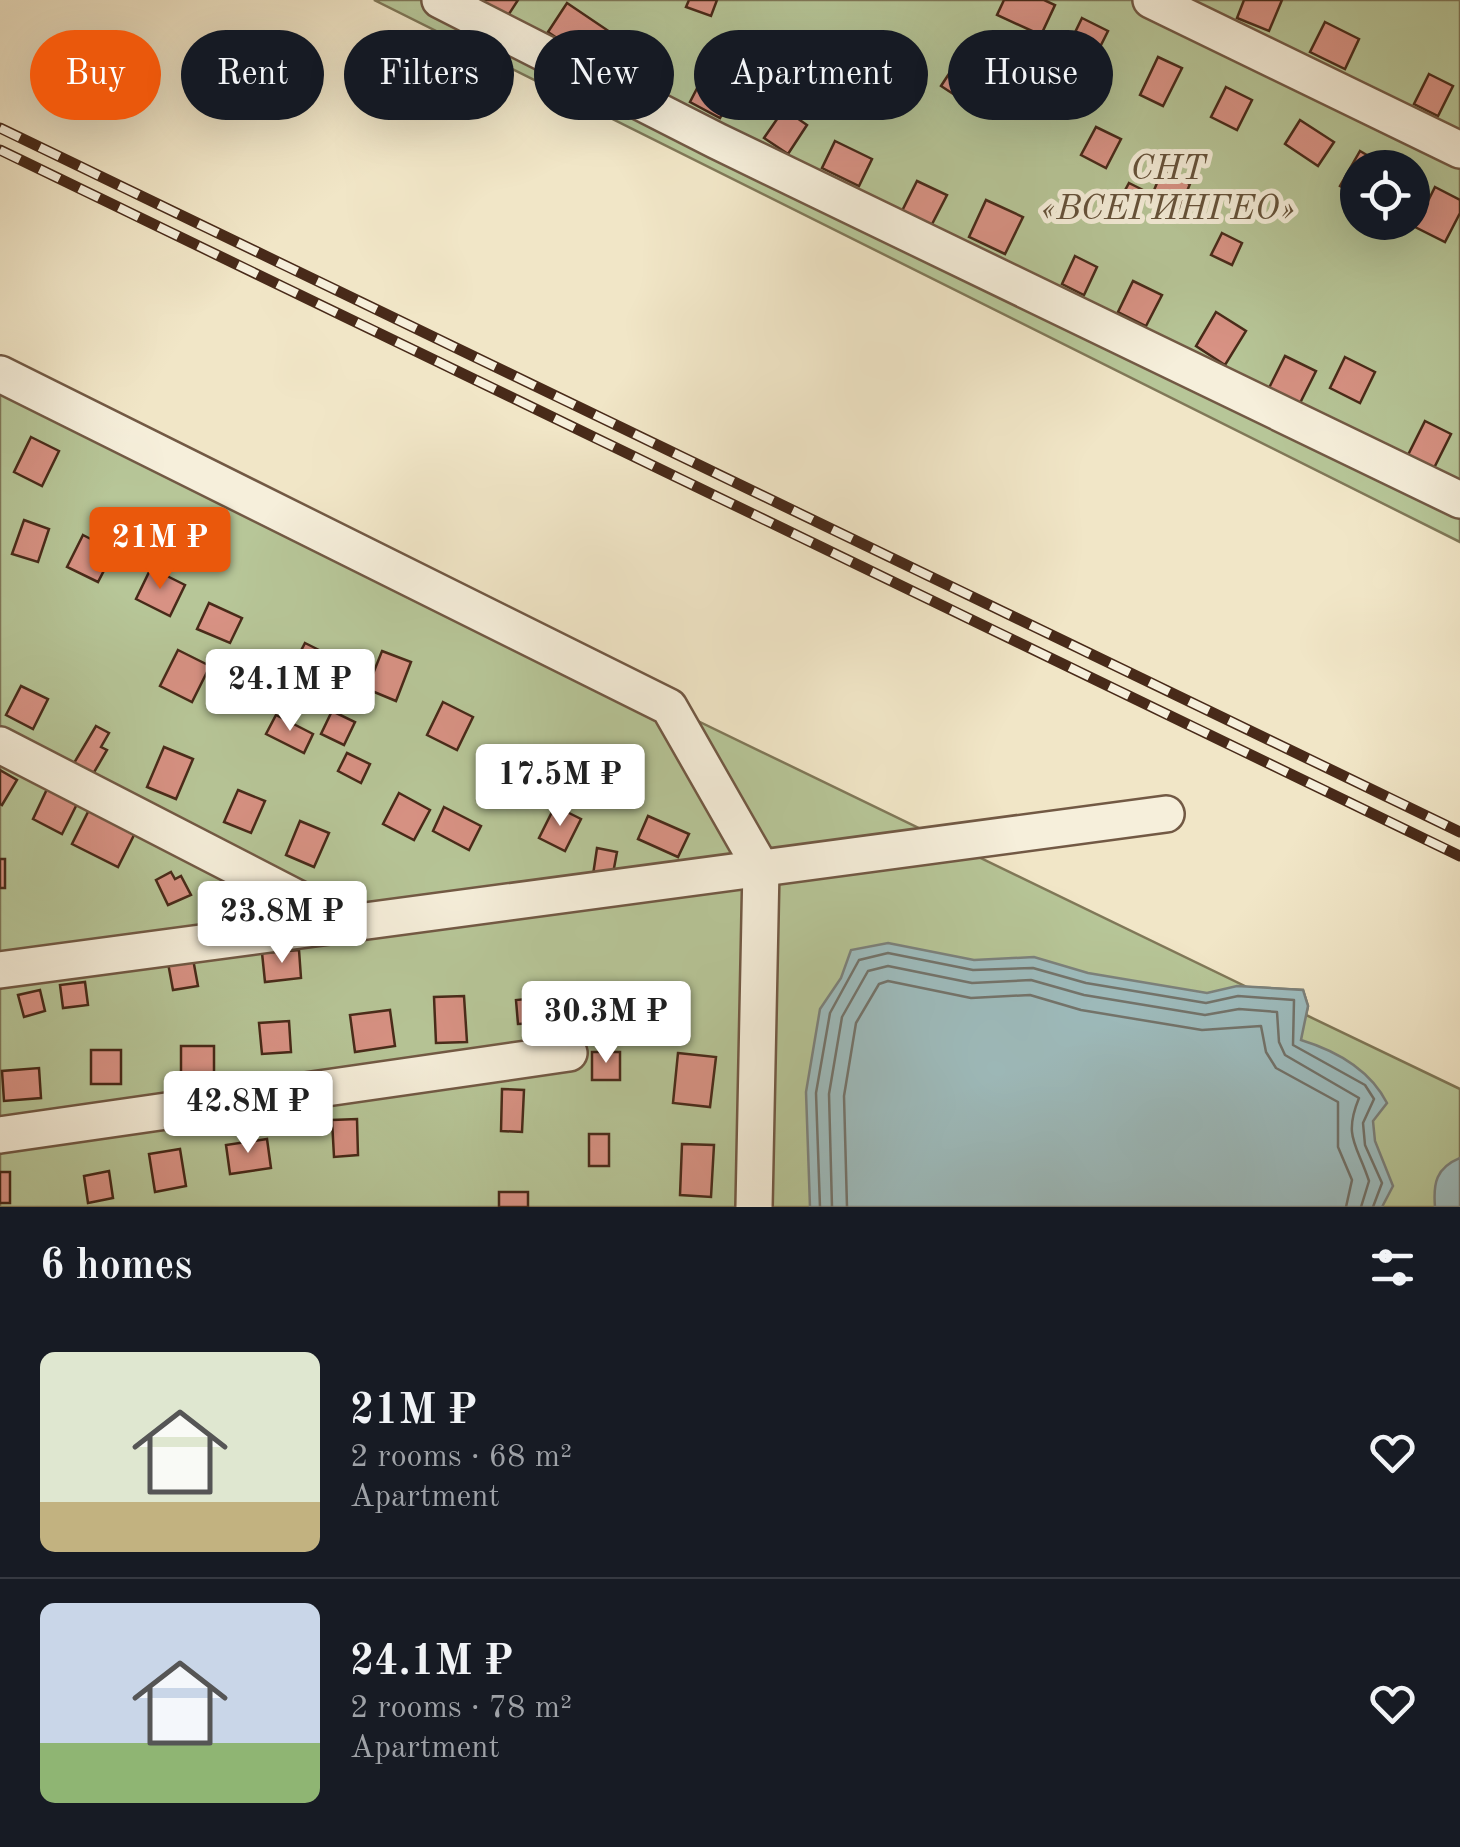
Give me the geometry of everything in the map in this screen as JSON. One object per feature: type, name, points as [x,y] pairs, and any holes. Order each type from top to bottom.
[{"type":"lane","points":[[440,0],[717,142],[1460,500]]},
{"type":"lane","points":[[1150,0],[1460,150]]},
{"type":"lane","points":[[0,374],[669,707],[761,868],[754,1207]]},
{"type":"lane","points":[[0,745],[347,924]]},
{"type":"lane","points":[[0,970],[1166,814]]},
{"type":"lane","points":[[0,1136],[569,1053]]},
{"type":"green space","name":"СНТ «ВСЕГИНГЕО»","points":[[374,0],[1460,0],[1460,542],[614,120],[674,120],[674,30],[534,30],[534,80],[514,70],[514,30],[434,30]]},
{"type":"green space","points":[[0,374],[669,707],[1247,987],[1303,990],[1308,1006],[1306,1015],[1460,1089],[1460,1207],[0,1207]]},
{"type":"water","points":[[888,943],[974,960],[1034,957],[1088,973],[1207,993],[1237,986],[1303,990],[1308,1006],[1301,1040],[1362,1071],[1387,1103],[1373,1121],[1375,1141],[1393,1186],[1382,1207],[810,1207],[806,1092],[820,1009],[841,978],[851,950]]},
{"type":"water","points":[[1460,1158],[1460,1207],[1435,1207],[1438,1177],[1446,1166]]},
{"type":"building","points":[[480,0],[518,0],[507,17]]},
{"type":"building","points":[[689,0],[717,0],[711,16],[686,7]]},
{"type":"building","points":[[1004,0],[1044,0],[1055,5],[1043,30],[1030,30],[997,15]]},
{"type":"building","points":[[1244,0],[1282,0],[1269,31],[1237,18]]},
{"type":"building","points":[[567,3],[607,30],[549,30]]},
{"type":"building","points":[[1082,18],[1106,30],[1076,30]]},
{"type":"building","points":[[1325,22],[1359,39],[1345,69],[1310,52]]},
{"type":"building","points":[[1158,57],[1182,68],[1163,106],[1140,95]]},
{"type":"building","points":[[1429,74],[1453,86],[1438,116],[1414,104]]},
{"type":"building","points":[[1226,87],[1252,100],[1237,130],[1211,117]]},
{"type":"building","points":[[776,120],[800,120],[807,125],[788,154],[764,138]]},
{"type":"building","points":[[1300,120],[1334,142],[1318,166],[1285,144]]},
{"type":"building","points":[[1096,127],[1121,139],[1106,168],[1081,155]]},
{"type":"building","points":[[835,141],[872,159],[859,186],[822,168]]},
{"type":"building","points":[[1162,171],[1190,184],[1180,208],[1152,195]]},
{"type":"building","points":[[917,181],[947,195],[930,228],[901,213]]},
{"type":"building","points":[[1129,183],[1147,192],[1135,216],[1116,207]]},
{"type":"building","points":[[1435,187],[1460,200],[1460,213],[1445,242],[1430,234],[1430,197]]},
{"type":"building","points":[[986,200],[1023,217],[1005,254],[969,237]]},
{"type":"building","points":[[1222,233],[1242,243],[1232,265],[1211,255]]},
{"type":"building","points":[[1075,256],[1097,267],[1084,295],[1062,284]]},
{"type":"building","points":[[1133,281],[1162,295],[1146,326],[1118,312]]},
{"type":"building","points":[[1216,312],[1246,331],[1225,365],[1196,346]]},
{"type":"building","points":[[1285,356],[1316,371],[1299,405],[1268,390]]},
{"type":"building","points":[[1345,357],[1375,372],[1360,403],[1330,388]]},
{"type":"building","points":[[1425,421],[1451,434],[1434,468],[1408,455]]},
{"type":"building","points":[[31,437],[59,451],[42,486],[14,472]]},
{"type":"building","points":[[24,520],[49,529],[38,562],[12,554]]},
{"type":"building","points":[[83,535],[114,551],[98,582],[67,567]]},
{"type":"building","points":[[151,568],[185,585],[170,616],[136,599]]},
{"type":"building","points":[[209,603],[242,618],[230,643],[197,629]]},
{"type":"building","points":[[305,643],[337,659],[320,694],[287,678]]},
{"type":"building","points":[[178,650],[210,666],[192,702],[160,686]]},
{"type":"building","points":[[382,651],[411,662],[396,701],[367,689]]},
{"type":"building","points":[[21,686],[48,699],[33,729],[6,715]]},
{"type":"building","points":[[443,702],[473,717],[457,750],[427,735]]},
{"type":"building","points":[[332,711],[355,722],[344,745],[321,734]]},
{"type":"building","points":[[276,715],[313,734],[304,753],[266,734]]},
{"type":"building","points":[[96,726],[109,733],[101,747],[107,750],[93,774],[74,763]]},
{"type":"building","points":[[515,746],[541,759],[525,793],[498,780]]},
{"type":"building","points":[[164,747],[193,759],[176,799],[147,787]]},
{"type":"building","points":[[347,753],[370,764],[361,783],[338,771]]},
{"type":"building","points":[[0,770],[17,780],[2,805],[0,804]]},
{"type":"building","points":[[48,787],[78,802],[62,834],[33,819]]},
{"type":"building","points":[[238,790],[265,801],[251,833],[224,822]]},
{"type":"building","points":[[399,793],[430,810],[414,840],[383,824]]},
{"type":"building","points":[[91,806],[137,829],[118,867],[72,844]]},
{"type":"building","points":[[555,806],[581,819],[565,851],[539,838]]},
{"type":"building","points":[[444,807],[481,826],[469,850],[433,831]]},
{"type":"building","points":[[648,816],[689,834],[678,857],[638,839]]},
{"type":"building","points":[[300,821],[329,833],[314,867],[286,855]]},
{"type":"building","points":[[597,848],[617,852],[612,879],[593,875]]},
{"type":"building","points":[[0,859],[5,859],[5,888],[0,888]]},
{"type":"building","points":[[228,870],[251,880],[240,907],[217,898]]},
{"type":"building","points":[[171,872],[175,879],[181,876],[191,895],[168,905],[156,880]]},
{"type":"building","points":[[299,950],[301,978],[265,982],[262,953]]},
{"type":"building","points":[[193,959],[198,986],[173,990],[168,963]]},
{"type":"building","points":[[85,982],[88,1005],[63,1008],[60,985]]},
{"type":"building","points":[[40,990],[45,1011],[24,1017],[18,995]]},
{"type":"building","points":[[464,996],[467,1042],[436,1043],[434,997]]},
{"type":"building","points":[[536,998],[538,1023],[518,1024],[516,1000]]},
{"type":"building","points":[[390,1010],[395,1046],[355,1052],[350,1015]]},
{"type":"building","points":[[289,1021],[291,1052],[262,1054],[259,1023]]},
{"type":"building","points":[[181,1046],[214,1046],[214,1073],[181,1073]]},
{"type":"building","points":[[91,1050],[121,1050],[121,1084],[91,1084]]},
{"type":"building","points":[[592,1052],[620,1052],[620,1080],[592,1080]]},
{"type":"building","points":[[678,1053],[716,1057],[710,1107],[673,1103]]},
{"type":"building","points":[[39,1068],[41,1098],[4,1101],[2,1071]]},
{"type":"building","points":[[502,1089],[524,1090],[522,1132],[501,1131]]},
{"type":"building","points":[[357,1119],[358,1155],[334,1157],[332,1120]]},
{"type":"building","points":[[589,1134],[609,1134],[609,1166],[589,1166]]},
{"type":"building","points":[[267,1139],[271,1168],[230,1174],[226,1145]]},
{"type":"building","points":[[682,1144],[714,1145],[711,1197],[680,1195]]},
{"type":"building","points":[[180,1149],[186,1186],[155,1192],[149,1154]]},
{"type":"building","points":[[109,1171],[113,1198],[88,1203],[84,1176]]},
{"type":"building","points":[[0,1172],[10,1172],[10,1203],[0,1203]]},
{"type":"building","points":[[499,1192],[528,1192],[528,1207],[499,1207]]},
{"type":"railway","points":[[0,128],[1460,832]]},
{"type":"railway","points":[[0,150],[1460,856]]}]
